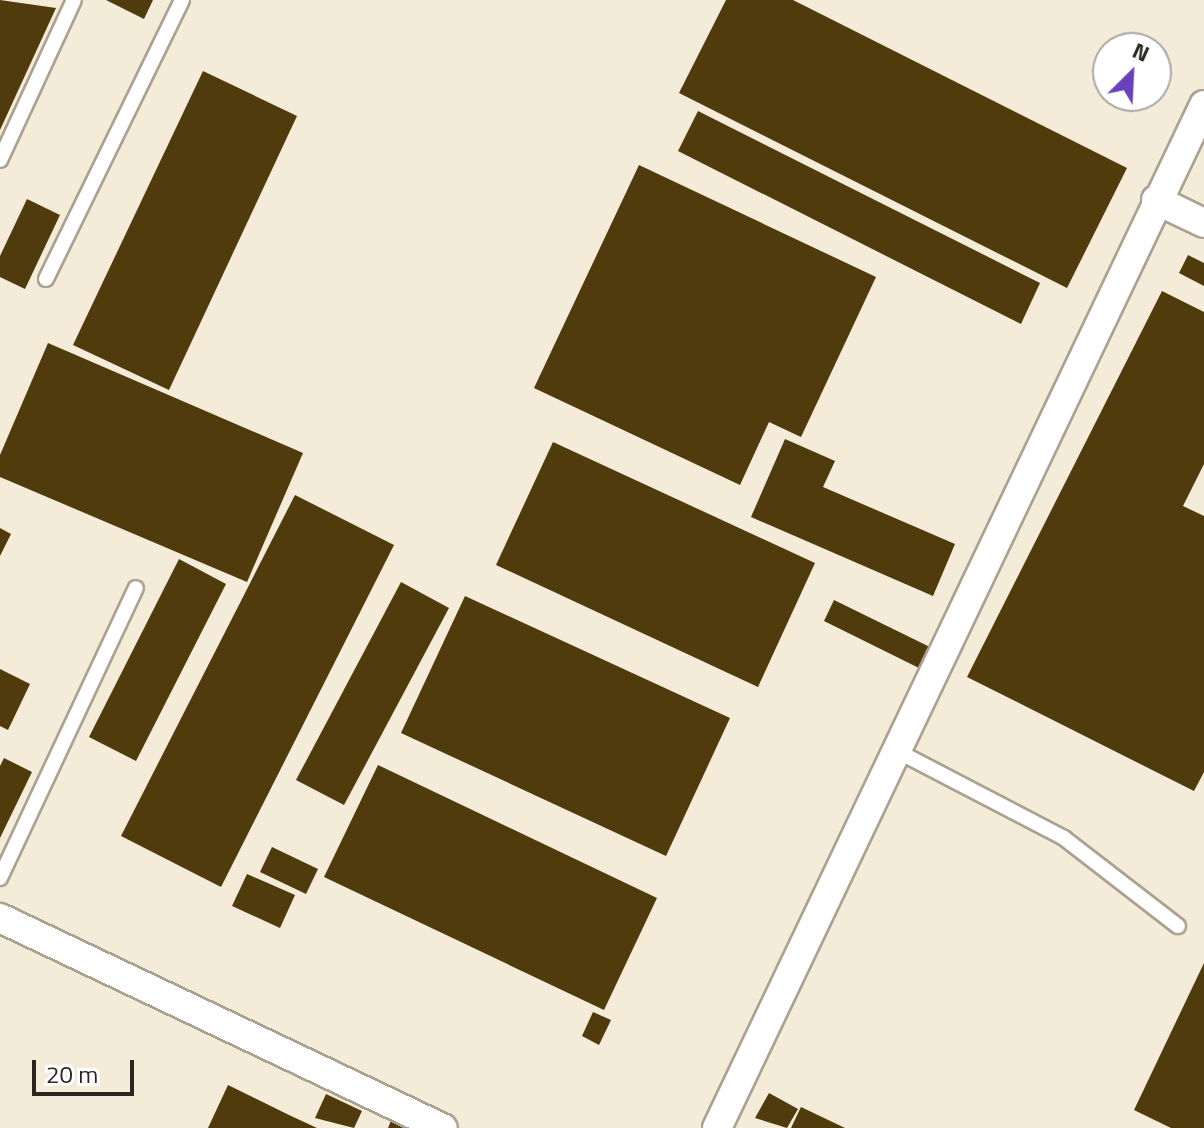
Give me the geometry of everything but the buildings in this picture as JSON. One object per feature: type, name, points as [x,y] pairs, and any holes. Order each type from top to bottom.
[{"type":"street","points":[[717,1128],[899,752],[1156,200],[1204,105]]},
{"type":"street","points":[[1156,200],[1204,223]]},
{"type":"street","points":[[0,918],[443,1128]]},
{"type":"lane","points":[[46,279],[182,0]]},
{"type":"lane","points":[[0,160],[68,2]]},
{"type":"lane","points":[[0,878],[136,588]]},
{"type":"lane","points":[[899,752],[1064,838],[1178,926]]}]
